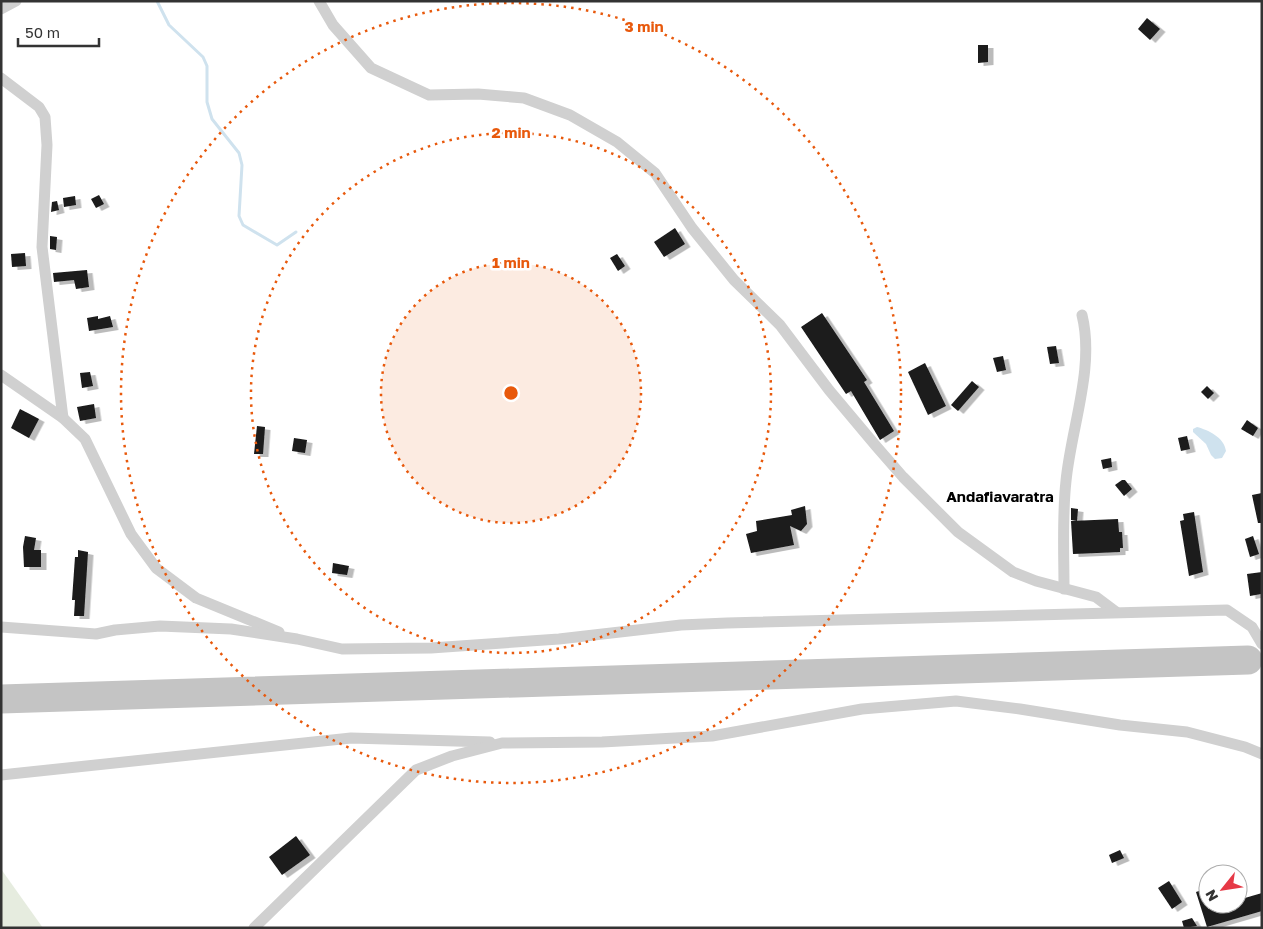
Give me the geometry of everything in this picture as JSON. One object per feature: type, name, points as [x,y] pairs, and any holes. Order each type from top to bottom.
[{"type":"street","points":[[1,9],[16,1]]},
{"type":"street","points":[[319,1],[333,25],[371,68],[429,94],[478,94],[524,98],[570,115],[617,142],[655,173],[692,228],[734,280],[780,325],[829,390],[903,477],[958,532],[1013,572],[1064,589],[1096,597],[1116,612]]},
{"type":"street","points":[[1,78],[39,107],[45,117],[48,145],[42,247],[63,418]]},
{"type":"street","points":[[1064,589],[1066,481],[1084,369],[1086,332],[1082,315]]},
{"type":"street","points":[[1,375],[63,418],[85,439],[131,534],[156,568],[196,598],[297,639]]},
{"type":"street","points":[[1,627],[96,634],[115,630],[160,626],[230,629],[297,639],[342,649],[431,648],[559,639],[681,625],[1227,610],[1252,627],[1262,644]]},
{"type":"street","points":[[1,775],[351,738],[502,743],[602,742],[712,736],[862,709],[956,701],[1120,725],[1187,732],[1245,747],[1262,754]]},
{"type":"street","points":[[254,928],[416,770],[452,756],[502,743]]},
{"type":"shaded area","points":[[1,869],[43,928],[1,928]]},
{"type":"water","points":[[1197,427],[1219,438],[1226,451],[1222,458],[1215,459],[1211,455],[1206,444],[1193,432],[1193,429]]},
{"type":"building","points":[[1147,18],[1160,29],[1150,40],[1138,29]]},
{"type":"building","points":[[978,45],[988,45],[988,62],[978,63]]},
{"type":"building","points":[[99,195],[104,204],[96,208],[91,199]]},
{"type":"building","points":[[75,196],[76,205],[64,207],[63,198]]},
{"type":"building","points":[[57,201],[59,210],[51,212],[52,202]]},
{"type":"building","points":[[675,228],[685,244],[664,257],[654,242]]},
{"type":"building","points":[[50,236],[57,237],[56,250],[50,249]]},
{"type":"building","points":[[25,253],[26,266],[12,267],[11,254]]},
{"type":"building","points":[[617,254],[625,266],[618,271],[610,258]]},
{"type":"building","points":[[87,270],[89,287],[76,289],[74,280],[54,282],[53,273]]},
{"type":"building","points":[[822,313],[867,380],[864,382],[894,431],[880,440],[851,391],[846,394],[801,327]]},
{"type":"building","points":[[98,316],[98,319],[110,316],[113,327],[89,331],[87,318]]},
{"type":"building","points":[[1056,346],[1059,363],[1050,364],[1047,347]]},
{"type":"building","points":[[1003,356],[1006,370],[997,372],[993,358]]},
{"type":"building","points":[[925,363],[946,406],[928,415],[908,372]]},
{"type":"building","points":[[90,372],[93,386],[82,388],[80,373]]},
{"type":"building","points":[[972,381],[979,387],[958,411],[951,405]]},
{"type":"building","points":[[1207,386],[1214,393],[1208,399],[1201,392]]},
{"type":"building","points":[[94,404],[96,418],[80,421],[77,407]]},
{"type":"building","points":[[20,409],[39,419],[29,438],[11,428]]},
{"type":"building","points":[[1247,420],[1258,428],[1253,436],[1241,429]]},
{"type":"building","points":[[257,426],[265,427],[263,454],[254,454]]},
{"type":"building","points":[[1187,436],[1190,449],[1181,451],[1178,438]]},
{"type":"building","points":[[294,438],[307,440],[305,453],[292,451]]},
{"type":"building","points":[[1111,458],[1112,467],[1103,469],[1101,460]]},
{"type":"building","points":[[1125,480],[1132,489],[1124,496],[1115,485]]},
{"type":"building","points":[[1262,493],[1262,523],[1258,523],[1252,495]]},
{"type":"building","points":[[805,506],[807,524],[801,531],[790,526],[794,545],[751,553],[746,534],[757,531],[756,521],[792,515],[791,510]]},
{"type":"building","points":[[1071,508],[1078,509],[1077,521],[1071,520]]},
{"type":"building","points":[[1194,512],[1203,572],[1189,576],[1180,521],[1184,520],[1183,514]]},
{"type":"building","points":[[1118,519],[1119,532],[1122,532],[1123,548],[1120,548],[1120,552],[1073,554],[1071,521]]},
{"type":"building","points":[[25,536],[36,538],[34,550],[41,550],[41,567],[24,567],[23,547]]},
{"type":"building","points":[[1253,536],[1259,554],[1250,557],[1245,539]]},
{"type":"building","points":[[78,550],[88,552],[84,616],[74,616],[75,600],[72,600],[75,557],[78,557]]},
{"type":"building","points":[[333,563],[349,566],[347,575],[332,573]]},
{"type":"building","points":[[1262,572],[1261,594],[1250,596],[1247,574]]},
{"type":"building","points":[[296,836],[310,855],[282,875],[269,857]]},
{"type":"building","points":[[1120,850],[1124,858],[1112,863],[1109,855]]},
{"type":"building","points":[[1169,881],[1182,902],[1172,909],[1158,888]]},
{"type":"building","points":[[1262,893],[1262,911],[1207,927],[1203,914],[1248,914],[1248,897]]},
{"type":"building","points":[[1192,918],[1197,926],[1184,928],[1182,921]]},
{"type":"waterway","points":[[157,1],[169,25],[203,57],[207,66],[207,102],[212,119],[239,153],[242,165],[239,216],[243,225],[277,245],[296,232]]},
{"type":"taxiway","points":[[1,699],[1248,660]]},
{"type":"district","name":"Andafiavaratra","points":[[1000,497]]}]
